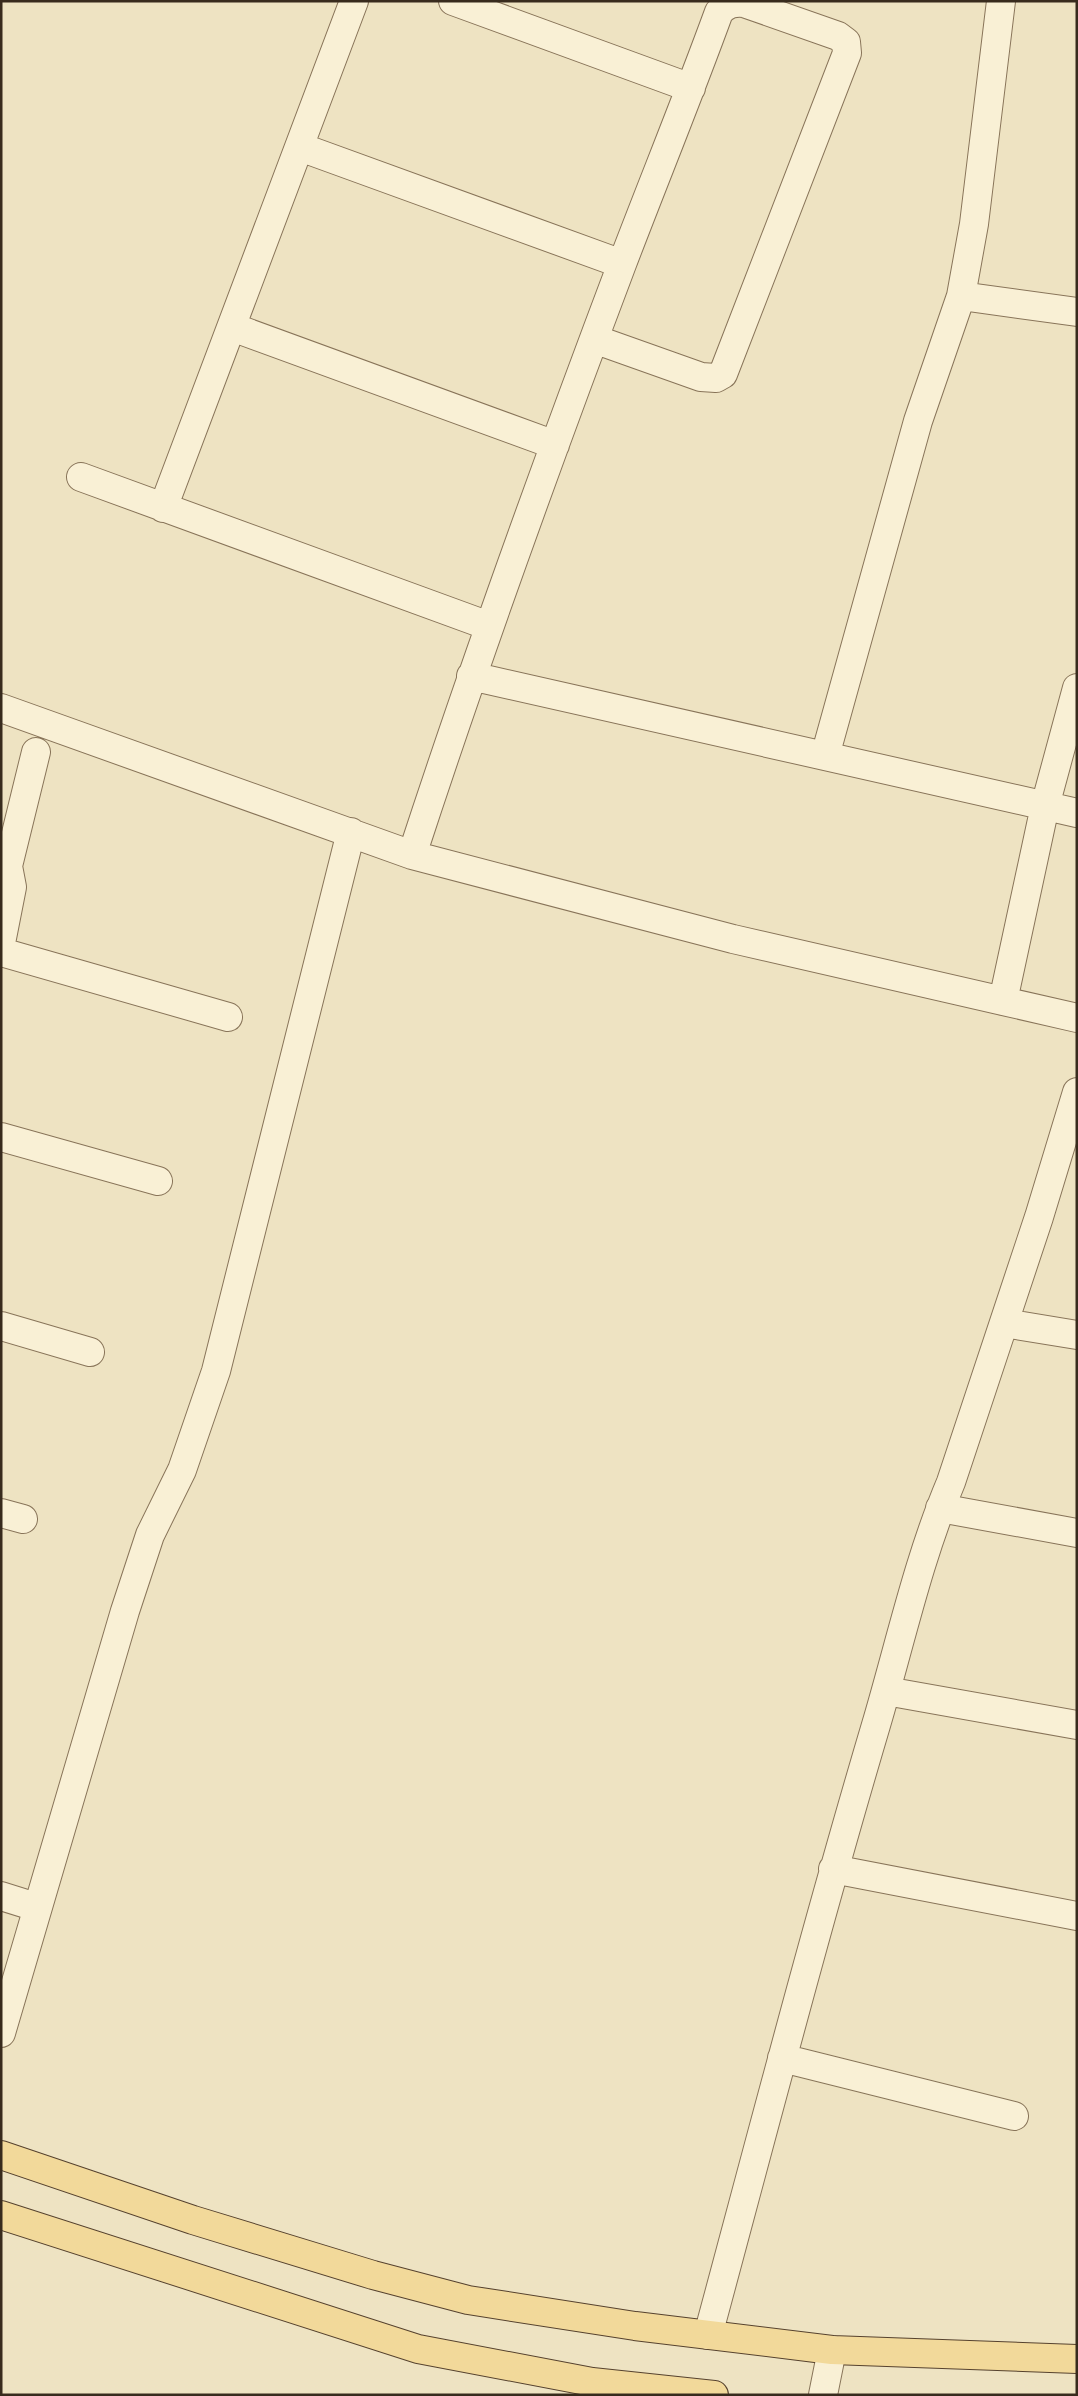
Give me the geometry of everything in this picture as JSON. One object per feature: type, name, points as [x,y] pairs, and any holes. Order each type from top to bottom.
[{"type":"main road","points":[[1,2155],[193,2220],[373,2275],[468,2300],[634,2326],[832,2350],[1077,2359]]},
{"type":"main road","points":[[1,2215],[418,2349],[592,2382],[714,2395]]},
{"type":"street","points":[[163,508],[354,1]]},
{"type":"street","points":[[453,1],[691,88]]},
{"type":"street","points":[[824,756],[918,421],[961,296],[974,224],[1002,1]]},
{"type":"street","points":[[412,855],[489,626],[594,339],[622,264],[719,12],[725,6],[734,2],[744,3],[838,36],[846,42],[847,53],[723,374],[716,378],[701,377],[594,339]]},
{"type":"street","points":[[300,146],[622,264]]},
{"type":"street","points":[[961,296],[1077,312]]},
{"type":"street","points":[[232,327],[555,446]]},
{"type":"street","points":[[81,477],[489,626]]},
{"type":"street","points":[[471,676],[1077,813]]},
{"type":"street","points":[[1003,1001],[1045,806],[1077,688]]},
{"type":"street","points":[[1,708],[412,855],[732,939],[1077,1018]]},
{"type":"street","points":[[1,943],[12,886],[8,866],[36,752]]},
{"type":"street","points":[[1,2033],[36,1907],[127,1602],[150,1535],[182,1470],[216,1371],[351,832]]},
{"type":"street","points":[[1,952],[228,1017]]},
{"type":"street","points":[[708,2335],[833,1869],[940,1508],[951,1482],[1039,1217],[1077,1092]]},
{"type":"street","points":[[1,1137],[158,1181]]},
{"type":"street","points":[[1004,1323],[1077,1335]]},
{"type":"street","points":[[1,1326],[90,1352]]},
{"type":"street","points":[[940,1508],[1077,1533]]},
{"type":"street","points":[[886,1690],[1077,1725]]},
{"type":"street","points":[[833,1869],[1077,1916]]},
{"type":"street","points":[[1,1896],[36,1907]]},
{"type":"street","points":[[782,2058],[1014,2116]]},
{"type":"street","points":[[823,2395],[832,2350]]}]
